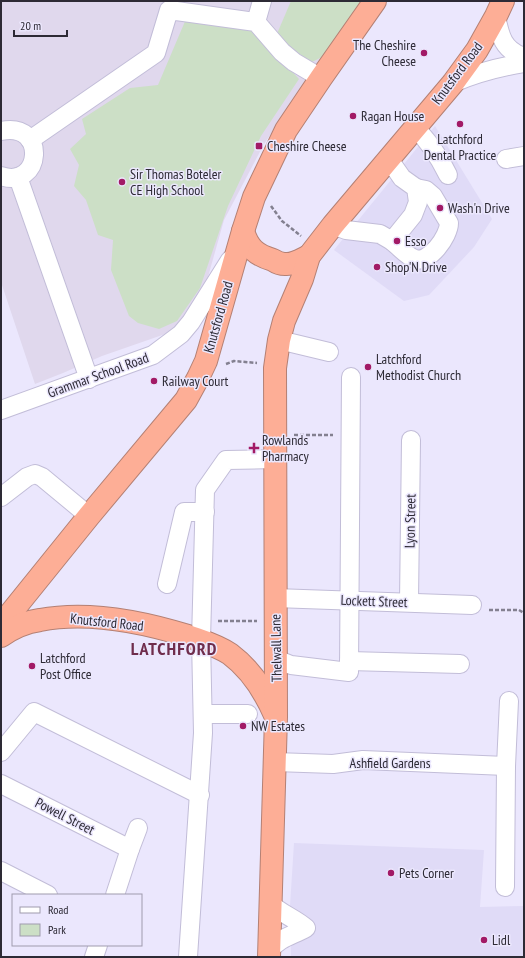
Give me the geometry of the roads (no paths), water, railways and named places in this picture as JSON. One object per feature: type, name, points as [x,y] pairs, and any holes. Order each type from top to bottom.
[{"type":"highway","name":"Knutsford Road","points":[[1,625],[89,516],[186,400],[206,361],[254,197],[286,130],[376,1]]},
{"type":"highway","name":"Knutsford Road","points":[[279,340],[284,321],[302,278],[303,248],[332,224],[453,83],[476,50],[497,6]]},
{"type":"highway","points":[[241,239],[245,240],[250,248],[259,255],[285,264],[296,262],[303,248]]},
{"type":"highway","name":"Thelwall Lane","points":[[269,954],[276,717],[275,459],[276,368],[279,340]]},
{"type":"highway","name":"Knutsford Road","points":[[1,636],[21,625],[40,620],[65,617],[96,618],[130,622],[163,629],[201,640],[216,646],[244,666],[261,689],[276,717]]},
{"type":"street","points":[[256,22],[262,1]]},
{"type":"street","points":[[497,6],[501,36],[505,45],[511,51],[524,57]]},
{"type":"street","points":[[30,140],[156,53],[169,10],[256,22],[282,52],[294,62],[321,78]]},
{"type":"street","points":[[453,83],[477,73],[524,63]]},
{"type":"street","points":[[415,128],[437,154],[448,175]]},
{"type":"street","points":[[1,131],[9,129],[17,130],[25,134],[34,147],[34,161],[30,168],[25,173],[10,177],[89,379]]},
{"type":"street","points":[[506,159],[524,156]]},
{"type":"street","points":[[332,224],[346,230],[380,234],[392,241],[413,259],[418,260],[431,254],[447,234],[449,223],[433,196],[426,190],[416,188],[402,178],[388,158]]},
{"type":"street","points":[[392,241],[413,215],[418,202],[416,188]]},
{"type":"street","name":"Grammar School Road","points":[[1,410],[153,355],[181,334],[195,316],[241,239]]},
{"type":"street","points":[[279,340],[328,352]]},
{"type":"street","points":[[276,658],[291,665],[348,672],[351,377]]},
{"type":"street","name":"Lyon Street","points":[[409,602],[411,440]]},
{"type":"street","points":[[188,957],[200,795],[204,714],[201,640],[205,490],[226,460],[275,459]]},
{"type":"street","points":[[1,497],[27,477],[35,474],[42,477],[89,516]]},
{"type":"street","points":[[167,584],[184,512],[204,512]]},
{"type":"street","name":"Lockett Street","points":[[275,598],[472,605]]},
{"type":"street","points":[[349,661],[460,664]]},
{"type":"street","points":[[505,887],[506,766],[509,701]]},
{"type":"street","points":[[1,752],[34,712],[200,795]]},
{"type":"street","points":[[204,714],[248,714]]},
{"type":"street","name":"Ashfield Gardens","points":[[275,762],[333,764],[363,760],[506,766]]},
{"type":"street","name":"Powell Street","points":[[1,784],[130,849]]},
{"type":"street","points":[[115,894],[138,828]]},
{"type":"street","points":[[1,871],[46,894]]},
{"type":"street","points":[[269,954],[275,944],[282,939],[298,933],[306,928],[297,920],[282,913],[270,903]]},
{"type":"street","points":[[94,957],[98,946]]},
{"type":"place","name":"The Cheshire Cheese","points":[[424,53]]},
{"type":"place","name":"Ragan House","points":[[353,116]]},
{"type":"place","name":"Latchford Dental Practice","points":[[460,124]]},
{"type":"place","name":"Cheshire Cheese","points":[[259,146]]},
{"type":"place","name":"Sir Thomas Boteler CE High School","points":[[122,182]]},
{"type":"place","name":"Wash'n Drive","points":[[440,208]]},
{"type":"place","name":"Esso","points":[[397,241]]},
{"type":"place","name":"Shop'N Drive","points":[[377,267]]},
{"type":"place","name":"Latchford Methodist Church","points":[[368,367]]},
{"type":"place","name":"Railway Court","points":[[154,381]]},
{"type":"place","name":"Rowlands Pharmacy","points":[[254,448]]},
{"type":"place","name":"Latchford Post Office","points":[[32,666]]},
{"type":"place","name":"NW Estates","points":[[243,726]]},
{"type":"place","name":"Pets Corner","points":[[391,873]]},
{"type":"place","name":"Lidl","points":[[484,940]]},
{"type":"district","name":"LATCHFORD","points":[[174,649]]}]
